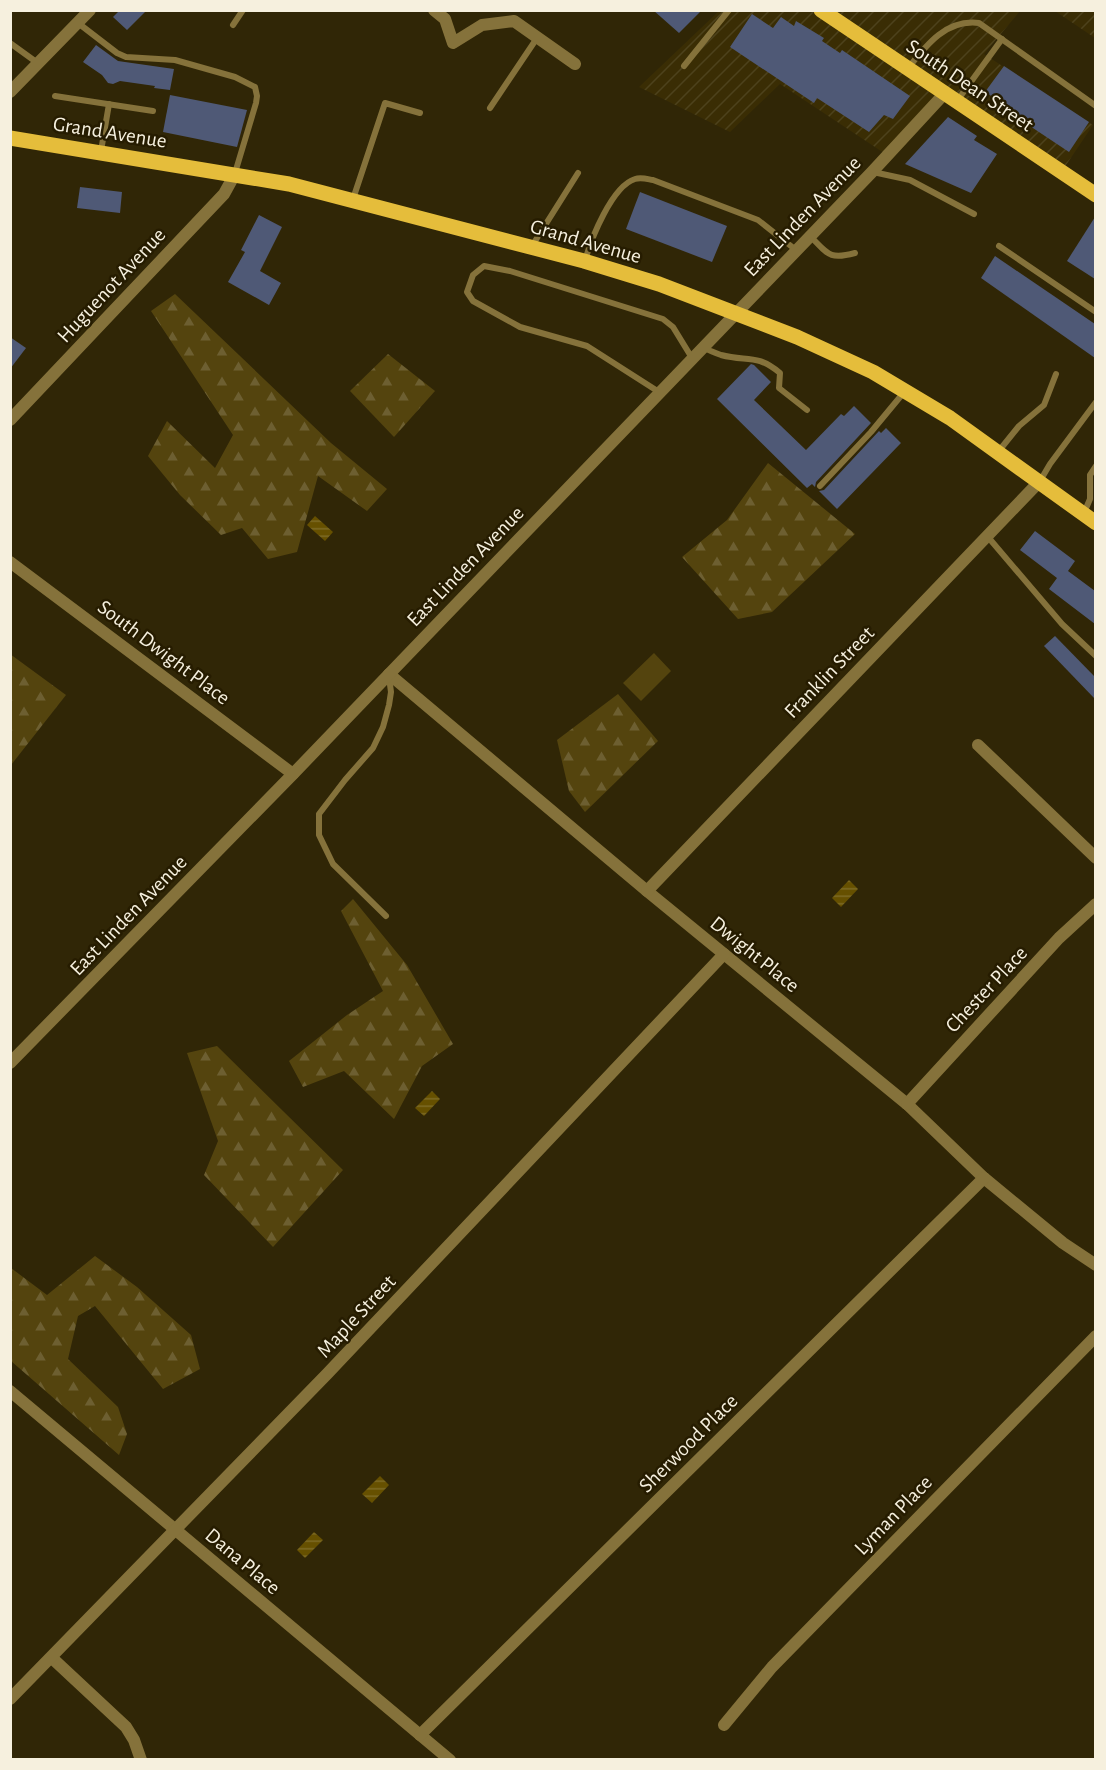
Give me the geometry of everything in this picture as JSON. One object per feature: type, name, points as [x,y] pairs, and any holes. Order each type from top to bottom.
[{"type":"main road","name":"South Dean Street","points":[[821,10],[1095,195]]},
{"type":"main road","name":"Grand Avenue","points":[[10,138],[289,184],[584,261],[660,284],[855,362],[950,418],[1089,518]]},
{"type":"street","points":[[10,92],[90,10]]},
{"type":"street","points":[[434,10],[445,19],[453,43],[482,25],[514,21],[575,64]]},
{"type":"street","name":"East Linden Avenue","points":[[10,1063],[293,774],[810,235],[951,97]]},
{"type":"street","name":"Huguenot Avenue","points":[[10,420],[224,194],[235,174]]},
{"type":"street","name":"Franklin Street","points":[[647,891],[1039,482]]},
{"type":"street","name":"South Dwight Place","points":[[10,562],[293,774]]},
{"type":"street","name":"Dwight Place","points":[[389,674],[647,891],[908,1104],[984,1178],[1063,1243],[1095,1265]]},
{"type":"street","points":[[978,745],[1095,858]]},
{"type":"street","name":"Chester Place","points":[[908,1104],[1059,938],[1095,904]]},
{"type":"street","name":"Maple Street","points":[[10,1699],[327,1374],[724,954]]},
{"type":"street","name":"Sherwood Place","points":[[420,1736],[984,1178]]},
{"type":"street","name":"Lyman Place","points":[[724,1725],[772,1667],[1095,1336]]},
{"type":"street","name":"Dana Place","points":[[10,1390],[450,1760]]},
{"type":"street","points":[[52,1658],[126,1727],[134,1740],[141,1760]]},
{"type":"lane","points":[[233,26],[243,10]]},
{"type":"lane","points":[[684,66],[729,10]]},
{"type":"lane","points":[[908,68],[935,37],[954,26],[970,22],[979,23],[1095,106]]},
{"type":"lane","points":[[78,23],[117,53],[126,57],[175,60],[235,77],[255,87],[256,103],[235,174]]},
{"type":"lane","points":[[490,108],[537,38]]},
{"type":"lane","points":[[951,97],[1002,39]]},
{"type":"lane","points":[[10,43],[39,64]]},
{"type":"lane","points":[[56,96],[153,111]]},
{"type":"lane","points":[[353,200],[385,103],[420,113]]},
{"type":"lane","points":[[101,152],[109,104]]},
{"type":"lane","points":[[872,172],[910,180],[974,214]]},
{"type":"lane","points":[[531,247],[578,173]]},
{"type":"lane","points":[[584,261],[596,229],[613,200],[626,183],[640,178],[653,180],[758,220],[796,250]]},
{"type":"lane","points":[[810,235],[827,253],[838,257],[855,253]]},
{"type":"lane","points":[[999,246],[1095,312]]},
{"type":"lane","points":[[659,392],[587,346],[520,327],[473,301],[467,292],[472,274],[484,266],[510,271],[663,320],[673,327],[692,358]]},
{"type":"lane","points":[[702,348],[723,356],[756,359],[770,364],[780,373],[779,388],[807,410]]},
{"type":"lane","points":[[998,452],[1019,426],[1044,405],[1056,374]]},
{"type":"lane","points":[[820,486],[871,432],[905,390]]},
{"type":"lane","points":[[1039,482],[1095,402]]},
{"type":"lane","points":[[1089,518],[1089,475],[1095,466]]},
{"type":"lane","points":[[988,537],[1055,616],[1095,657]]},
{"type":"lane","points":[[386,916],[333,864],[319,835],[319,813],[373,748],[383,727],[392,692],[389,674]]},
{"type":"shaded area","points":[[719,11],[1020,11],[984,54],[1093,125],[1060,174],[944,95],[887,155],[780,84],[730,132],[639,87]]},
{"type":"shaded area","points":[[1055,11],[1095,11],[1095,38]]},
{"type":"shaded area","points":[[315,516],[333,532],[325,541],[307,525]]},
{"type":"shaded area","points":[[849,880],[858,889],[841,907],[832,898]]},
{"type":"shaded area","points":[[432,1091],[440,1099],[424,1116],[415,1108]]},
{"type":"shaded area","points":[[380,1476],[389,1485],[372,1503],[362,1494]]},
{"type":"shaded area","points":[[314,1532],[323,1540],[305,1558],[297,1550]]},
{"type":"green space","points":[[175,294],[331,443],[387,489],[367,511],[318,476],[297,552],[268,559],[242,528],[221,535],[180,495],[148,456],[167,421],[215,468],[233,435],[151,311]]},
{"type":"green space","points":[[388,354],[435,391],[394,437],[350,391]]},
{"type":"green space","points":[[768,463],[855,534],[772,612],[738,619],[682,557],[727,520]]},
{"type":"green space","points":[[654,653],[671,671],[641,701],[623,683]]},
{"type":"green space","points":[[10,654],[66,695],[11,765],[10,765]]},
{"type":"green space","points":[[618,694],[658,741],[585,812],[569,791],[557,740]]},
{"type":"green space","points":[[353,899],[407,965],[453,1044],[422,1066],[394,1119],[344,1071],[303,1087],[289,1061],[347,1015],[383,991],[341,911]]},
{"type":"green space","points":[[217,1046],[343,1170],[273,1247],[204,1175],[218,1141],[187,1053]]},
{"type":"green space","points":[[95,1256],[137,1287],[191,1335],[200,1369],[163,1389],[95,1306],[78,1316],[68,1359],[118,1407],[127,1434],[119,1455],[11,1361],[11,1268],[47,1295]]},
{"type":"building","points":[[120,10],[147,10],[127,30],[113,17]]},
{"type":"building","points":[[653,10],[702,10],[679,33]]},
{"type":"building","points":[[752,14],[773,28],[781,17],[794,26],[796,21],[824,38],[822,41],[840,53],[842,50],[910,96],[893,119],[884,115],[869,132],[817,98],[814,103],[730,47]]},
{"type":"building","points":[[96,45],[118,61],[174,69],[170,90],[120,81],[113,84],[108,83],[102,75],[83,62]]},
{"type":"building","points":[[1004,66],[1089,122],[1069,152],[994,102],[996,99],[985,92]]},
{"type":"building","points":[[170,95],[247,110],[237,147],[163,132]]},
{"type":"building","points":[[948,117],[977,136],[974,140],[997,154],[971,193],[905,164]]},
{"type":"building","points":[[80,187],[122,192],[120,213],[77,208]]},
{"type":"building","points":[[640,192],[727,226],[712,262],[626,229]]},
{"type":"building","points":[[259,215],[282,227],[260,271],[281,283],[269,305],[228,282],[245,252],[241,250]]},
{"type":"building","points":[[1095,217],[1095,279],[1067,261]]},
{"type":"building","points":[[995,256],[1095,324],[1095,358],[981,278]]},
{"type":"building","points":[[10,337],[26,348],[10,369]]},
{"type":"building","points":[[751,364],[771,382],[754,400],[806,450],[841,414],[844,416],[854,406],[871,423],[816,482],[815,487],[812,484],[807,488],[717,399]]},
{"type":"building","points":[[886,428],[901,443],[837,509],[819,491],[824,490],[879,431],[881,433]]},
{"type":"building","points":[[1035,531],[1075,561],[1068,571],[1095,591],[1095,624],[1049,589],[1057,578],[1020,550]]},
{"type":"building","points":[[1055,636],[1095,677],[1095,699],[1044,646]]}]
